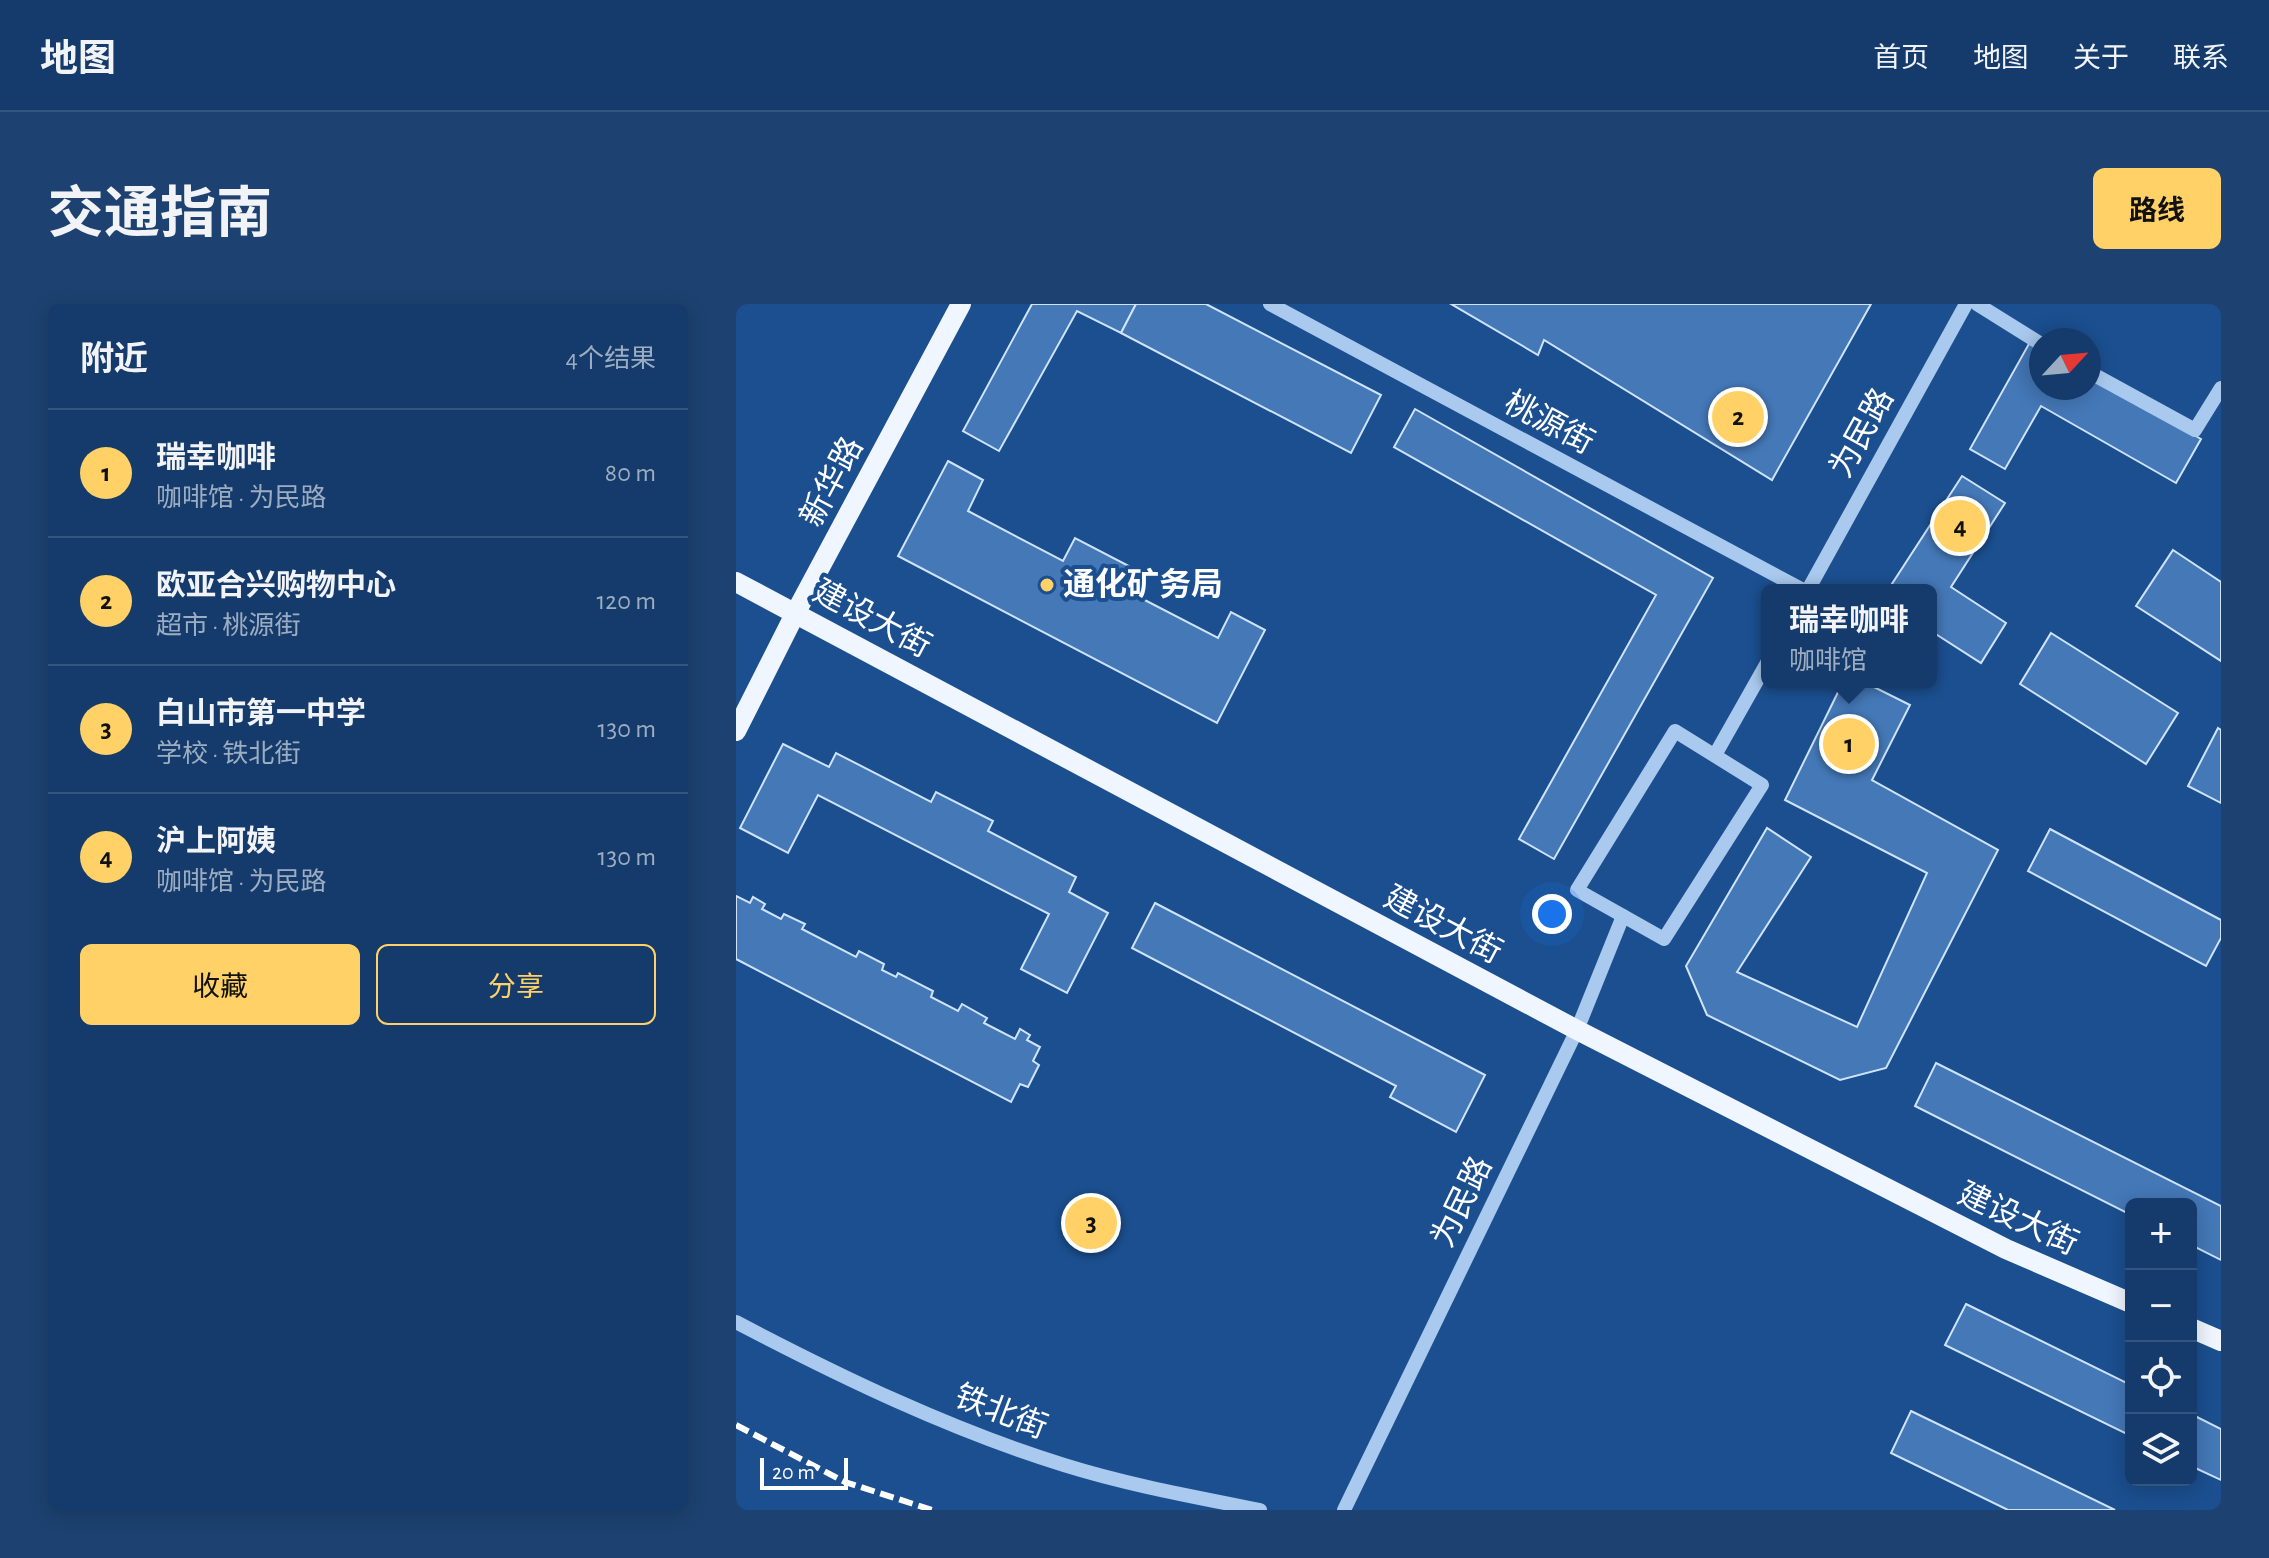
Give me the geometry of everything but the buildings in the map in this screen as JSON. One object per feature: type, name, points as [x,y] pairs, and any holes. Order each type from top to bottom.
[{"type":"main road","name":"新华路","points":[[736,731],[961,304]]},
{"type":"main road","name":"建设大街","points":[[736,582],[1577,1030],[2006,1249],[2125,1300]]},
{"type":"main road","points":[[2197,1331],[2221,1341]]},
{"type":"street","name":"桃源街","points":[[1270,304],[1794,584]]},
{"type":"street","name":"为民路","points":[[1808,584],[1966,304]]},
{"type":"street","points":[[1977,304],[2029,336]]},
{"type":"street","points":[[2101,379],[2195,430],[2221,388]]},
{"type":"street","points":[[1715,755],[1761,674]]},
{"type":"street","points":[[1675,731],[1715,755],[1762,785],[1664,939],[1577,890],[1675,731]]},
{"type":"street","name":"为民路","points":[[1344,1510],[1577,1030],[1623,916]]},
{"type":"street","name":"铁北街","points":[[736,1322],[888,1396],[998,1444],[1139,1485],[1260,1510]]},
{"type":"railway","points":[[736,1425],[845,1482],[932,1510]]},
{"type":"place","name":"欧亚合兴购物中心","points":[[1738,417]]},
{"type":"place","name":"沪上阿姨","points":[[1960,526]]},
{"type":"place","name":"通化矿务局","points":[[1047,585]]},
{"type":"place","name":"瑞幸咖啡","points":[[1849,744]]},
{"type":"place","name":"白山市第一中学","points":[[1091,1223]]}]
